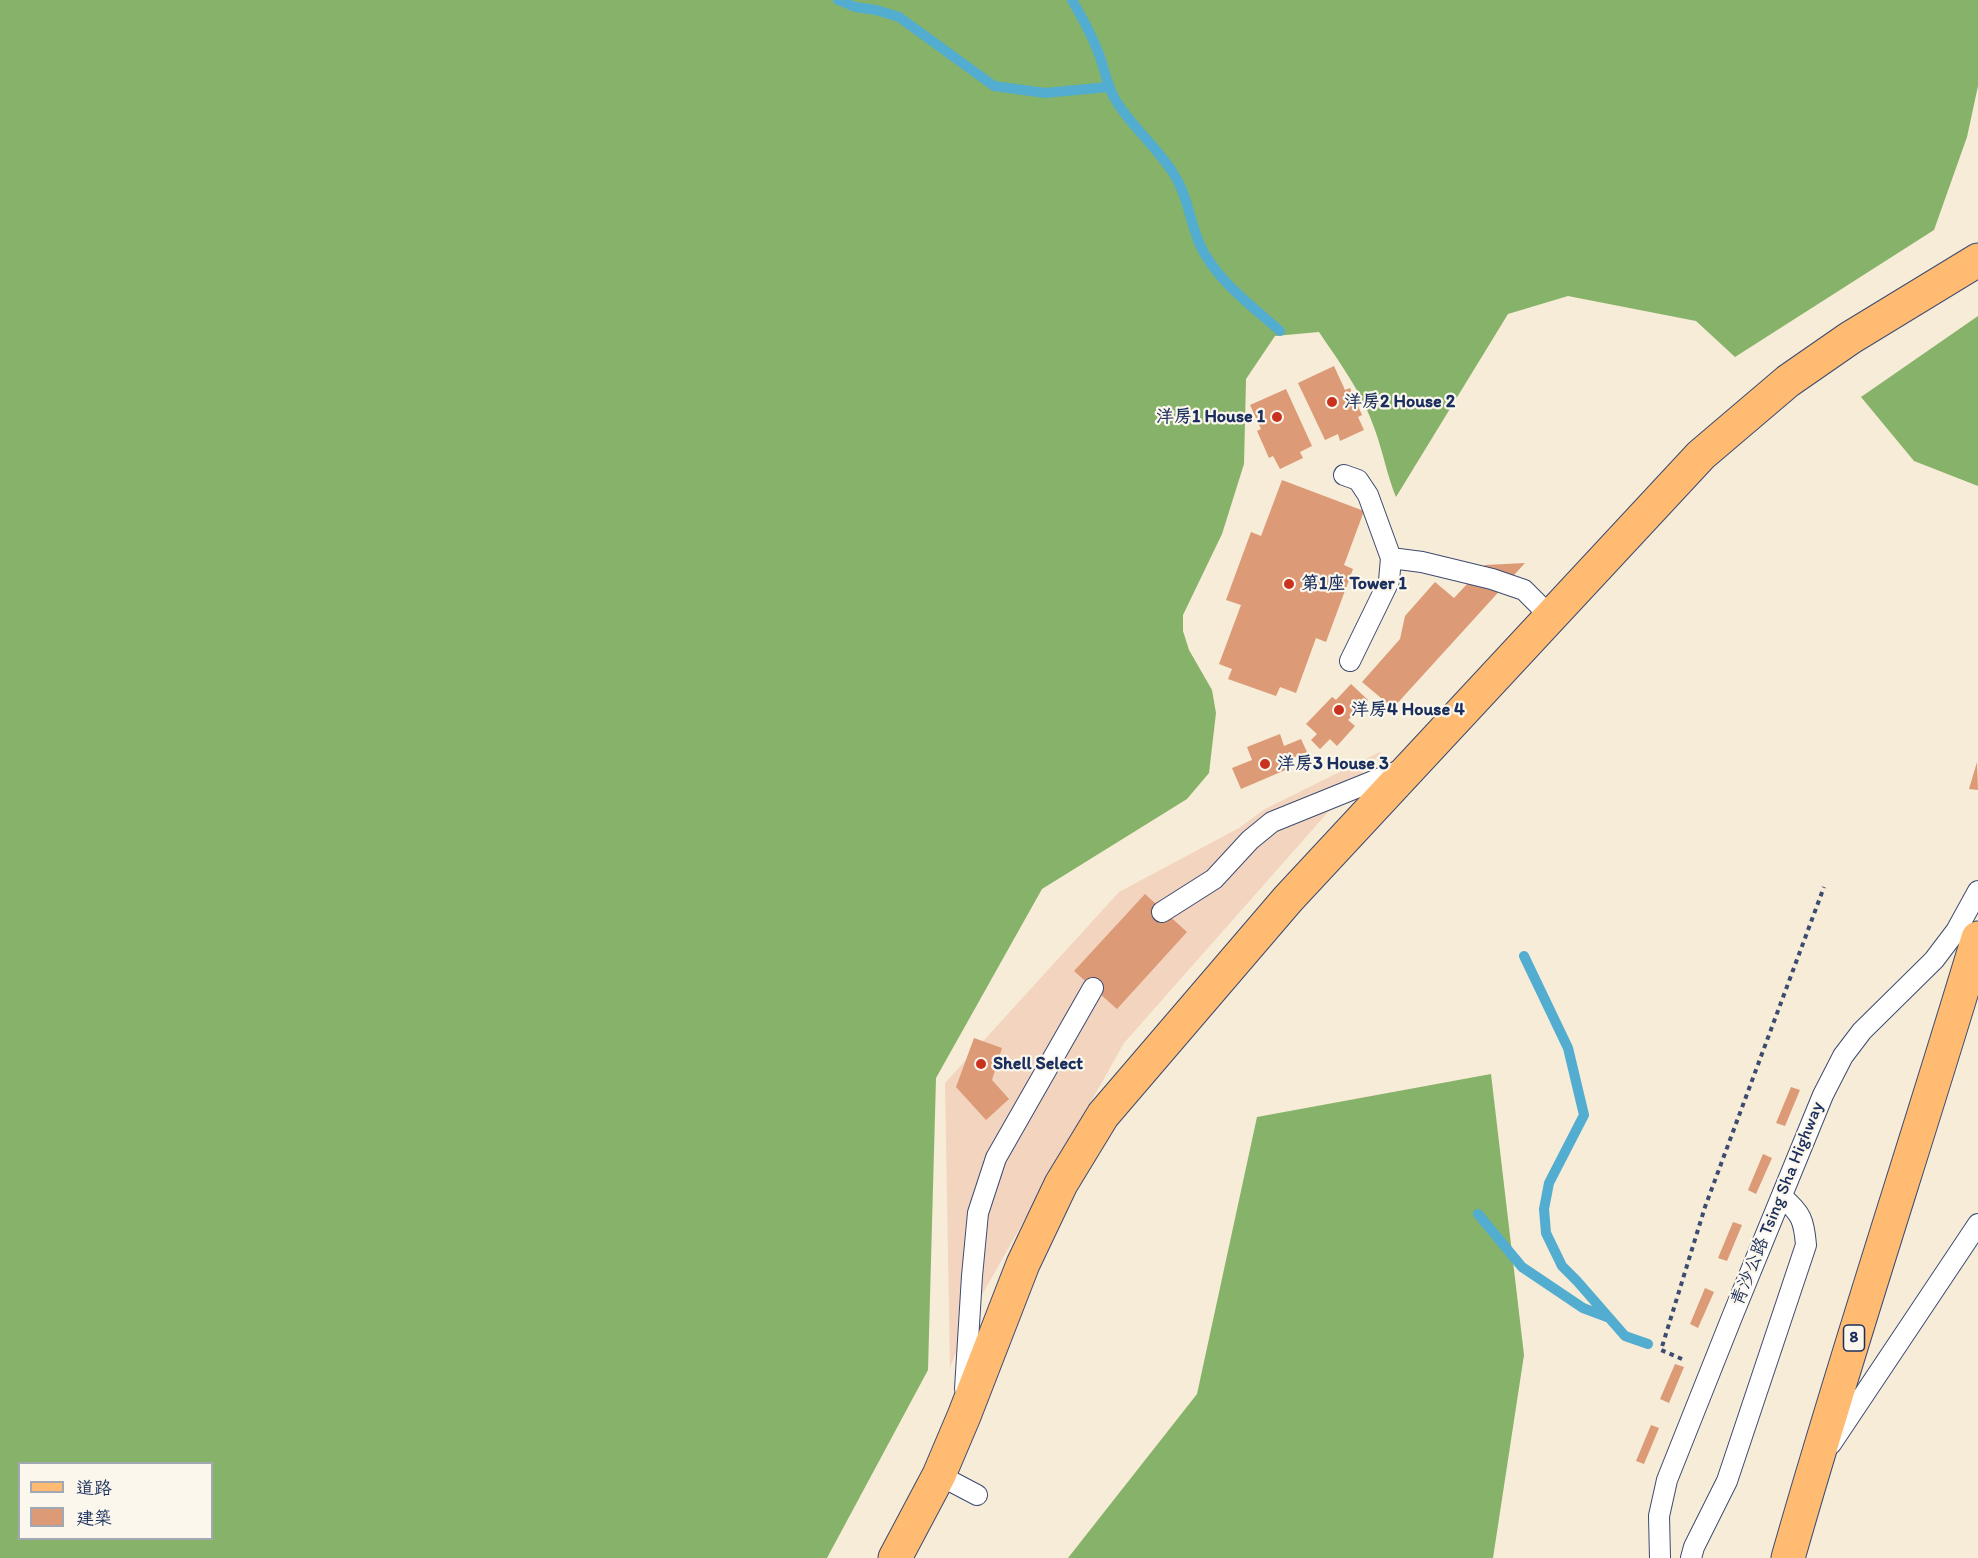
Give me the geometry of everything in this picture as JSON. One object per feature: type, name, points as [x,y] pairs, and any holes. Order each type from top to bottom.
[{"type":"main road","points":[[895,1558],[939,1474],[1023,1264],[1061,1184],[1103,1115],[1288,899],[1701,455],[1788,381],[1850,338],[1978,260]]},
{"type":"main road","name":"8","points":[[1788,1558],[1812,1471],[1924,1120],[1978,938]]},
{"type":"lane","points":[[1344,475],[1358,480],[1368,495],[1391,558],[1389,581],[1350,661]]},
{"type":"lane","points":[[1391,558],[1422,562],[1492,579],[1524,590],[1551,617]]},
{"type":"lane","points":[[1162,912],[1214,879],[1250,840],[1272,822],[1414,764]]},
{"type":"lane","name":"青沙公路 Tsing Sha Highway","points":[[1660,1558],[1659,1516],[1667,1480],[1820,1103],[1843,1056],[1862,1031],[1934,960],[1956,931],[1978,891]]},
{"type":"lane","points":[[964,1416],[978,1213],[996,1158],[1093,988]]},
{"type":"lane","points":[[1691,1558],[1694,1547],[1727,1481],[1806,1245],[1804,1224],[1797,1210],[1782,1197]]},
{"type":"lane","points":[[1812,1471],[1978,1224]]},
{"type":"lane","points":[[939,1474],[977,1495]]},
{"type":"path","points":[[1682,1359],[1661,1350],[1705,1207],[1824,887]]},
{"type":"shaded area","points":[[1382,751],[1124,1043],[969,1318],[950,1368],[945,1083],[1119,892],[1239,828],[1265,809]]},
{"type":"green space","points":[[0,0],[1978,0],[1978,86],[1967,137],[1934,230],[1735,357],[1696,321],[1568,296],[1508,314],[1396,497],[1375,430],[1364,404],[1319,332],[1275,336],[1246,379],[1244,464],[1222,534],[1183,615],[1183,631],[1189,650],[1212,690],[1216,713],[1209,773],[1187,799],[1042,889],[936,1078],[928,1370],[827,1558],[0,1558]]},
{"type":"green space","points":[[1978,316],[1978,486],[1914,461],[1861,397]]},
{"type":"green space","points":[[1491,1074],[1524,1355],[1493,1558],[1068,1558],[1197,1394],[1257,1117]]},
{"type":"building","name":"洋房2 House 2","points":[[1334,366],[1345,390],[1350,388],[1362,415],[1358,417],[1364,430],[1340,441],[1338,434],[1325,440],[1298,383]]},
{"type":"building","name":"洋房1 House 1","points":[[1286,389],[1312,446],[1300,452],[1303,458],[1280,469],[1273,456],[1269,458],[1257,431],[1261,429],[1250,405]]},
{"type":"building","name":"第1座 Tower 1","points":[[1282,480],[1364,511],[1344,565],[1353,569],[1326,642],[1316,638],[1296,693],[1280,687],[1276,696],[1228,679],[1232,669],[1219,664],[1241,605],[1226,600],[1251,532],[1261,536]]},
{"type":"building","points":[[1525,563],[1393,708],[1362,682],[1400,639],[1405,616],[1435,582],[1454,598],[1485,565]]},
{"type":"building","name":"洋房4 House 4","points":[[1351,684],[1368,700],[1348,720],[1355,726],[1337,746],[1330,739],[1320,749],[1311,740],[1317,734],[1306,724],[1332,697],[1336,700]]},
{"type":"building","name":"洋房3 House 3","points":[[1280,734],[1284,746],[1301,739],[1307,752],[1287,760],[1290,768],[1241,789],[1232,768],[1252,760],[1247,747]]},
{"type":"building","points":[[1977,762],[1978,790],[1969,789]]},
{"type":"building","points":[[1145,894],[1187,932],[1117,1009],[1074,971]]},
{"type":"building","name":"Shell Select","points":[[974,1038],[1002,1048],[992,1080],[1009,1099],[986,1120],[956,1087]]},
{"type":"building","points":[[1791,1087],[1800,1090],[1785,1126],[1776,1123]]},
{"type":"building","points":[[1763,1154],[1772,1158],[1756,1194],[1748,1190]]},
{"type":"building","points":[[1733,1222],[1742,1225],[1727,1261],[1718,1258]]},
{"type":"building","points":[[1705,1288],[1714,1292],[1698,1328],[1690,1324]]},
{"type":"building","points":[[1675,1364],[1684,1367],[1669,1403],[1660,1399]]},
{"type":"building","points":[[1651,1425],[1659,1428],[1644,1464],[1636,1461]]},
{"type":"waterway","points":[[838,0],[855,7],[899,17],[994,86],[1045,93],[1108,87]]},
{"type":"waterway","points":[[1072,0],[1094,42],[1115,99],[1169,166],[1179,184],[1200,245],[1207,258],[1225,281],[1280,331]]},
{"type":"waterway","points":[[1524,956],[1568,1048],[1584,1115],[1549,1183],[1544,1209],[1546,1233],[1562,1266],[1625,1336],[1648,1344]]},
{"type":"waterway","points":[[1478,1214],[1522,1267],[1583,1308],[1607,1317]]},
{"type":"place","name":"洋房2 House 2","points":[[1332,402]]},
{"type":"place","name":"洋房1 House 1","points":[[1277,417]]},
{"type":"place","name":"第1座 Tower 1","points":[[1289,584]]},
{"type":"place","name":"洋房4 House 4","points":[[1339,710]]},
{"type":"place","name":"洋房3 House 3","points":[[1265,764]]},
{"type":"place","name":"Shell Select","points":[[981,1064]]}]
